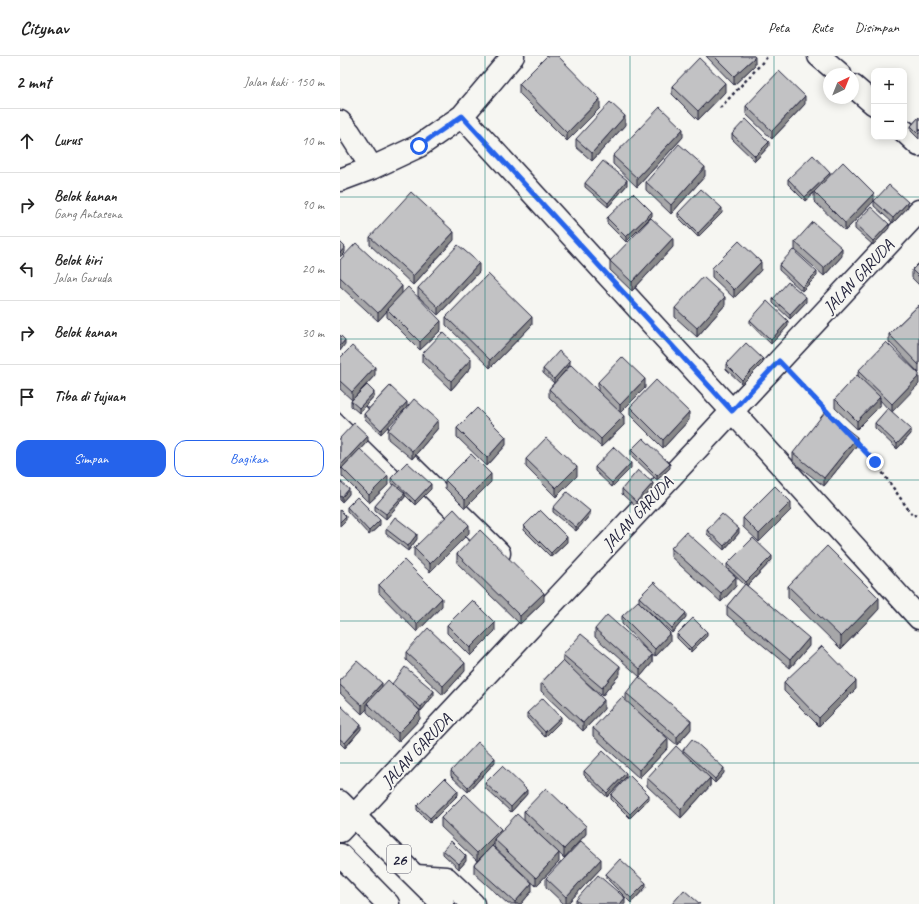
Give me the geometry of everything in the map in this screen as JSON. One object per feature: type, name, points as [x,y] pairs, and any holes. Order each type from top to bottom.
[{"type":"main road","points":[[340,180],[372,168],[419,146],[462,116],[513,56]]},
{"type":"main road","points":[[819,56],[833,68]]},
{"type":"main road","points":[[859,91],[871,101]]},
{"type":"main road","points":[[462,116],[919,618]]},
{"type":"main road","points":[[340,122],[349,132],[372,168]]},
{"type":"main road","points":[[907,133],[919,145]]},
{"type":"main road","name":"JALAN GARUDA","points":[[340,831],[347,808],[546,598],[732,411],[919,211]]},
{"type":"main road","points":[[340,397],[511,565]]},
{"type":"main road","name":"26","points":[[347,808],[443,904]]},
{"type":"main road","name":"26","points":[[340,855],[388,904]]},
{"type":"main road","points":[[416,876],[446,878],[473,904]]},
{"type":"path","points":[[720,108],[768,56]]},
{"type":"path","points":[[779,361],[838,422]]},
{"type":"path","points":[[854,439],[875,462],[913,516],[919,514]]},
{"type":"building","points":[[547,56],[558,56],[600,99],[567,133],[519,84]]},
{"type":"building","points":[[714,56],[754,56],[755,57],[734,76]]},
{"type":"building","points":[[699,58],[725,83],[698,111],[672,86]]},
{"type":"building","points":[[779,71],[805,96],[772,131],[746,106]]},
{"type":"building","points":[[610,102],[625,116],[592,153],[576,139]]},
{"type":"building","points":[[660,107],[683,129],[637,178],[613,156]]},
{"type":"building","points":[[919,117],[919,134],[911,126]]},
{"type":"building","points":[[746,119],[769,142],[755,156],[732,134]]},
{"type":"building","points":[[679,144],[705,167],[671,205],[646,182]]},
{"type":"building","points":[[813,155],[830,173],[805,197],[788,179]]},
{"type":"building","points":[[603,161],[627,180],[608,203],[585,183]]},
{"type":"building","points":[[843,162],[874,193],[845,223],[814,192]]},
{"type":"building","points":[[889,185],[908,202],[893,218],[874,201]]},
{"type":"building","points":[[701,189],[722,208],[698,233],[678,213]]},
{"type":"building","points":[[411,192],[454,232],[413,276],[370,237]]},
{"type":"building","points":[[633,193],[652,212],[626,237],[607,218]]},
{"type":"building","points":[[871,207],[889,224],[873,241],[855,224]]},
{"type":"building","points":[[651,218],[673,238],[632,282],[610,261]]},
{"type":"building","points":[[813,222],[842,248],[824,268],[795,242]]},
{"type":"building","points":[[739,241],[761,262],[734,290],[712,268]]},
{"type":"building","points":[[340,242],[345,247],[340,253]]},
{"type":"building","points":[[356,243],[402,286],[378,313],[340,277],[340,260]]},
{"type":"building","points":[[458,245],[479,263],[438,307],[418,288]]},
{"type":"building","points":[[793,250],[817,272],[802,287],[779,265]]},
{"type":"building","points":[[919,263],[919,277],[912,270]]},
{"type":"building","points":[[488,274],[532,317],[490,360],[446,317]]},
{"type":"building","points":[[703,277],[725,297],[697,328],[675,308]]},
{"type":"building","points":[[788,282],[806,297],[790,314],[773,299]]},
{"type":"building","points":[[408,287],[441,321],[420,342],[387,309]]},
{"type":"building","points":[[767,301],[788,321],[771,340],[750,320]]},
{"type":"building","points":[[919,305],[919,365],[889,334]]},
{"type":"building","points":[[443,332],[471,359],[451,381],[422,354]]},
{"type":"building","points":[[340,335],[345,340],[340,346]]},
{"type":"building","points":[[886,342],[919,374],[919,376],[892,404],[858,371]]},
{"type":"building","points":[[746,343],[763,359],[742,380],[726,364]]},
{"type":"building","points":[[352,346],[375,367],[352,392],[340,381],[340,358]]},
{"type":"building","points":[[559,351],[570,361],[554,379],[543,369]]},
{"type":"building","points":[[622,357],[645,379],[620,405],[598,382]]},
{"type":"building","points":[[571,365],[624,416],[601,439],[549,389]]},
{"type":"building","points":[[857,375],[880,397],[857,421],[835,399]]},
{"type":"building","points":[[656,380],[689,412],[663,440],[630,407]]},
{"type":"building","points":[[367,385],[374,392],[359,408],[351,401]]},
{"type":"building","points":[[390,386],[407,402],[381,430],[364,414]]},
{"type":"building","points":[[414,399],[438,420],[412,451],[388,430]]},
{"type":"building","points":[[477,408],[506,437],[487,458],[457,428]]},
{"type":"building","points":[[888,408],[911,429],[897,444],[875,423]]},
{"type":"building","points":[[825,412],[857,437],[824,478],[793,453]]},
{"type":"building","points":[[354,423],[368,436],[340,466],[340,438]]},
{"type":"building","points":[[546,438],[577,467],[556,488],[526,459]]},
{"type":"building","points":[[643,438],[670,464],[657,476],[631,450]]},
{"type":"building","points":[[614,447],[631,463],[612,483],[595,467]]},
{"type":"building","points":[[360,449],[388,476],[369,495],[342,468]]},
{"type":"building","points":[[471,454],[491,474],[465,500],[445,480]]},
{"type":"building","points":[[407,462],[431,484],[415,501],[391,478]]},
{"type":"building","points":[[638,470],[653,483],[636,502],[622,489]]},
{"type":"building","points":[[340,481],[349,489],[342,497],[340,496]]},
{"type":"building","points":[[394,484],[405,493],[386,514],[375,506]]},
{"type":"building","points":[[775,486],[791,502],[759,534],[743,518]]},
{"type":"building","points":[[567,492],[590,511],[576,527],[553,508]]},
{"type":"building","points":[[357,497],[380,520],[369,531],[347,507]]},
{"type":"building","points":[[454,509],[469,525],[430,564],[414,548]]},
{"type":"building","points":[[340,510],[346,516],[340,522]]},
{"type":"building","points":[[540,510],[567,537],[551,553],[524,526]]},
{"type":"building","points":[[722,514],[739,529],[724,546],[707,530]]},
{"type":"building","points":[[395,517],[417,534],[408,546],[386,529]]},
{"type":"building","points":[[480,530],[544,593],[520,616],[457,554]]},
{"type":"building","points":[[686,532],[736,577],[721,593],[671,548]]},
{"type":"building","points":[[753,538],[772,556],[746,582],[727,564]]},
{"type":"building","points":[[827,546],[879,598],[841,637],[788,586]]},
{"type":"building","points":[[404,560],[442,598],[417,624],[379,585]]},
{"type":"building","points":[[654,582],[686,613],[672,628],[639,597]]},
{"type":"building","points":[[745,584],[809,638],[790,660],[727,606]]},
{"type":"building","points":[[472,600],[495,623],[470,648],[447,625]]},
{"type":"building","points":[[638,601],[670,633],[655,649],[622,616]]},
{"type":"building","points":[[607,615],[652,655],[640,669],[595,629]]},
{"type":"building","points":[[693,618],[707,632],[691,648],[677,634]]},
{"type":"building","points":[[428,628],[465,663],[443,686],[406,652]]},
{"type":"building","points":[[581,634],[620,666],[602,688],[563,655]]},
{"type":"building","points":[[822,646],[856,681],[819,718],[784,682]]},
{"type":"building","points":[[563,660],[604,700],[583,723],[541,683]]},
{"type":"building","points":[[357,661],[382,683],[362,705],[340,685],[340,680]]},
{"type":"building","points":[[405,667],[434,691],[421,707],[392,684]]},
{"type":"building","points":[[639,677],[691,721],[677,737],[626,693]]},
{"type":"building","points":[[388,680],[420,711],[398,733],[367,703]]},
{"type":"building","points":[[622,697],[668,739],[639,770],[593,728]]},
{"type":"building","points":[[543,698],[561,717],[545,732],[527,713]]},
{"type":"building","points":[[340,705],[361,725],[345,743],[340,739]]},
{"type":"building","points":[[692,739],[724,768],[715,779],[683,750]]},
{"type":"building","points":[[478,742],[495,758],[468,787],[451,771]]},
{"type":"building","points":[[676,746],[710,778],[681,809],[647,778]]},
{"type":"building","points":[[603,751],[626,773],[607,793],[584,771]]},
{"type":"building","points":[[502,766],[527,790],[511,807],[485,783]]},
{"type":"building","points":[[629,775],[649,795],[630,814],[611,795]]},
{"type":"building","points":[[445,778],[458,791],[430,818],[417,806]]},
{"type":"building","points":[[546,788],[586,826],[564,849],[524,811]]},
{"type":"building","points":[[465,794],[501,829],[477,853],[441,818]]},
{"type":"building","points":[[517,814],[559,853],[536,878],[494,839]]},
{"type":"building","points":[[451,841],[466,856],[459,864],[443,850]]},
{"type":"building","points":[[581,841],[601,859],[566,897],[546,878]]},
{"type":"building","points":[[492,846],[532,883],[515,902],[474,865]]},
{"type":"building","points":[[620,859],[646,883],[631,898],[606,874]]},
{"type":"building","points":[[598,875],[625,898],[620,904],[581,904],[576,900]]},
{"type":"building","points":[[684,890],[700,904],[672,904]]},
{"type":"route","points":[[419,146],[462,116],[732,411],[779,361],[875,462]]}]
